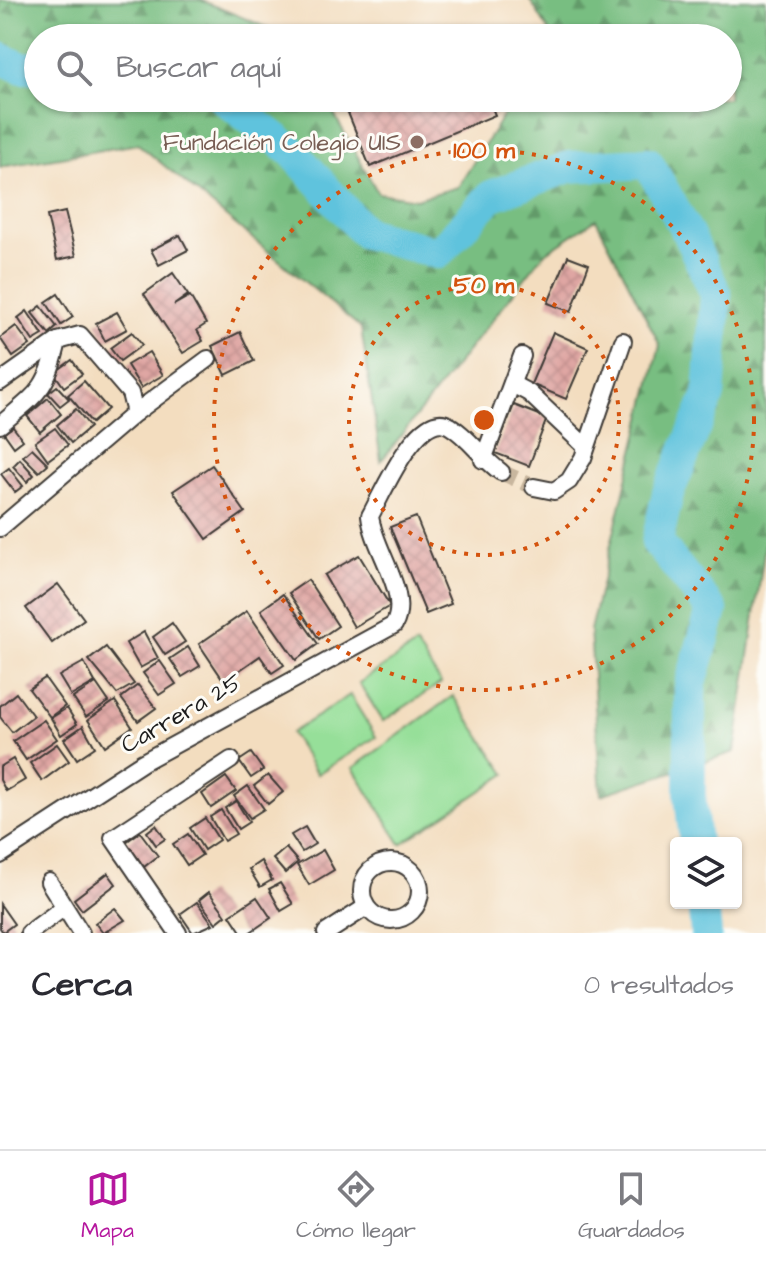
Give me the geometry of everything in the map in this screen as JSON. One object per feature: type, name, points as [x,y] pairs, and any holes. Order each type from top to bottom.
[{"type":"street","points":[[0,382],[58,341],[66,337],[84,337],[130,393],[135,413]]},
{"type":"street","points":[[0,425],[50,378],[58,341]]},
{"type":"street","points":[[534,487],[554,491],[569,481],[586,447],[623,341]]},
{"type":"street","points":[[501,472],[483,460],[522,356]]},
{"type":"street","points":[[0,528],[135,413],[208,359]]},
{"type":"street","points":[[512,384],[529,393],[586,447]]},
{"type":"street","name":"Carrera 25","points":[[0,855],[143,762],[394,625],[401,613],[399,601],[377,545],[370,516],[411,443],[423,430],[436,423],[449,425],[483,460]]},
{"type":"street","points":[[178,933],[113,838],[231,760]]},
{"type":"street","points":[[49,882],[81,933]]},
{"type":"street","points":[[326,933],[366,907]]},
{"type":"street","points":[[29,933],[63,908]]},
{"type":"green space","points":[[0,0],[200,0],[259,24],[24,24],[24,112],[333,112],[378,193],[416,199],[458,187],[505,112],[742,112],[742,24],[545,24],[530,0],[766,0],[766,539],[735,752],[601,795],[590,630],[660,345],[596,219],[544,254],[381,461],[361,328],[138,144],[0,167]]},
{"type":"green space","points":[[416,645],[441,683],[383,721],[359,683]]},
{"type":"green space","points":[[350,695],[376,737],[317,774],[291,733]]},
{"type":"green space","points":[[453,696],[506,774],[401,844],[353,768]]},
{"type":"building","points":[[348,112],[494,112],[495,115],[370,167]]},
{"type":"building","points":[[65,212],[76,256],[57,260],[47,216]]},
{"type":"building","points":[[180,235],[188,250],[159,265],[151,250]]},
{"type":"building","points":[[568,256],[589,264],[571,312],[548,303]]},
{"type":"building","points":[[173,273],[188,295],[174,305],[190,296],[206,324],[197,330],[203,341],[183,353],[144,294]]},
{"type":"building","points":[[58,294],[73,317],[61,325],[46,302]]},
{"type":"building","points":[[41,306],[57,327],[49,334],[32,313]]},
{"type":"building","points":[[27,311],[43,335],[33,341],[18,318]]},
{"type":"building","points":[[117,312],[127,329],[105,341],[96,323]]},
{"type":"building","points":[[16,326],[30,345],[13,357],[0,338]]},
{"type":"building","points":[[132,332],[142,345],[120,361],[110,348]]},
{"type":"building","points":[[240,332],[254,361],[226,375],[212,346]]},
{"type":"building","points":[[553,332],[588,348],[566,399],[531,384]]},
{"type":"building","points":[[149,352],[163,375],[141,388],[127,365]]},
{"type":"building","points":[[72,360],[82,374],[64,387],[54,373]]},
{"type":"building","points":[[84,381],[108,409],[92,423],[68,395]]},
{"type":"building","points":[[57,386],[69,399],[60,406],[48,393]]},
{"type":"building","points":[[48,398],[61,414],[40,432],[27,416]]},
{"type":"building","points":[[514,405],[547,418],[529,466],[495,453]]},
{"type":"building","points":[[76,409],[90,427],[71,443],[57,425]]},
{"type":"building","points":[[13,427],[23,440],[14,447],[4,433]]},
{"type":"building","points":[[55,428],[68,445],[48,460],[35,442]]},
{"type":"building","points":[[32,448],[48,464],[39,472],[23,456]]},
{"type":"building","points":[[20,459],[34,475],[27,482],[13,466]]},
{"type":"building","points":[[212,465],[245,512],[207,539],[173,491]]},
{"type":"building","points":[[9,468],[23,486],[15,492],[1,474]]},
{"type":"building","points":[[416,517],[451,604],[426,614],[390,527]]},
{"type":"building","points":[[359,555],[390,606],[354,627],[324,575]]},
{"type":"building","points":[[308,580],[338,626],[319,639],[289,593]]},
{"type":"building","points":[[58,584],[84,619],[52,643],[26,608]]},
{"type":"building","points":[[283,594],[318,644],[296,660],[261,610]]},
{"type":"building","points":[[247,611],[284,665],[272,673],[260,656],[224,681],[199,644]]},
{"type":"building","points":[[172,623],[185,642],[165,655],[153,637]]},
{"type":"building","points":[[144,632],[158,658],[140,668],[126,643]]},
{"type":"building","points":[[106,647],[134,684],[117,694],[89,660]]},
{"type":"building","points":[[188,647],[200,666],[182,677],[170,659]]},
{"type":"building","points":[[160,661],[176,684],[159,695],[143,673]]},
{"type":"building","points":[[84,662],[95,682],[71,696],[59,676]]},
{"type":"building","points":[[45,678],[65,706],[50,717],[29,689]]},
{"type":"building","points":[[96,683],[109,702],[86,717],[73,698]]},
{"type":"building","points":[[138,685],[156,708],[138,721],[121,698]]},
{"type":"building","points":[[16,693],[33,716],[12,732],[0,717],[0,706]]},
{"type":"building","points":[[115,701],[132,727],[105,746],[88,720]]},
{"type":"building","points":[[67,708],[77,724],[61,735],[51,718]]},
{"type":"building","points":[[44,720],[57,739],[26,760],[13,741]]},
{"type":"building","points":[[83,726],[95,747],[77,759],[64,739]]},
{"type":"building","points":[[57,744],[69,761],[42,781],[30,763]]},
{"type":"building","points":[[251,753],[263,770],[251,778],[239,761]]},
{"type":"building","points":[[13,759],[25,780],[6,791],[0,780],[0,767]]},
{"type":"building","points":[[268,775],[283,792],[268,804],[254,786]]},
{"type":"building","points":[[226,777],[236,791],[211,808],[202,794]]},
{"type":"building","points":[[248,786],[264,809],[250,818],[234,796]]},
{"type":"building","points":[[236,801],[249,822],[238,829],[225,808]]},
{"type":"building","points":[[221,810],[236,834],[224,841],[210,817]]},
{"type":"building","points":[[205,818],[219,840],[204,850],[190,828]]},
{"type":"building","points":[[156,825],[165,839],[156,845],[147,832]]},
{"type":"building","points":[[305,827],[315,844],[302,852],[291,835]]},
{"type":"building","points":[[140,832],[158,856],[144,867],[126,842]]},
{"type":"building","points":[[188,834],[202,855],[187,865],[173,844]]},
{"type":"building","points":[[286,848],[298,862],[285,873],[273,859]]},
{"type":"building","points":[[323,850],[334,870],[309,885],[297,865]]},
{"type":"building","points":[[261,861],[272,880],[260,887],[249,869]]},
{"type":"building","points":[[108,873],[116,884],[82,910],[74,899]]},
{"type":"building","points":[[280,883],[293,904],[281,911],[269,889]]},
{"type":"building","points":[[209,892],[226,915],[216,923],[199,900]]},
{"type":"building","points":[[257,897],[271,918],[249,933],[242,933],[230,915]]},
{"type":"building","points":[[197,902],[213,924],[193,933],[180,914]]},
{"type":"building","points":[[0,904],[14,924],[3,932],[0,928]]},
{"type":"building","points":[[115,908],[125,920],[103,933],[95,923]]},
{"type":"waterway","points":[[0,58],[24,68]]},
{"type":"waterway","points":[[241,112],[291,150],[365,233],[438,253],[491,196],[569,167],[648,163],[687,232],[716,294],[709,395],[668,493],[657,542],[712,610],[690,687],[690,795],[694,837]]},
{"type":"waterway","points":[[704,909],[706,933]]},
{"type":"tunnel","points":[[501,472],[534,487]]},
{"type":"place","name":"Fundación Colegio UIS","points":[[417,142]]}]
